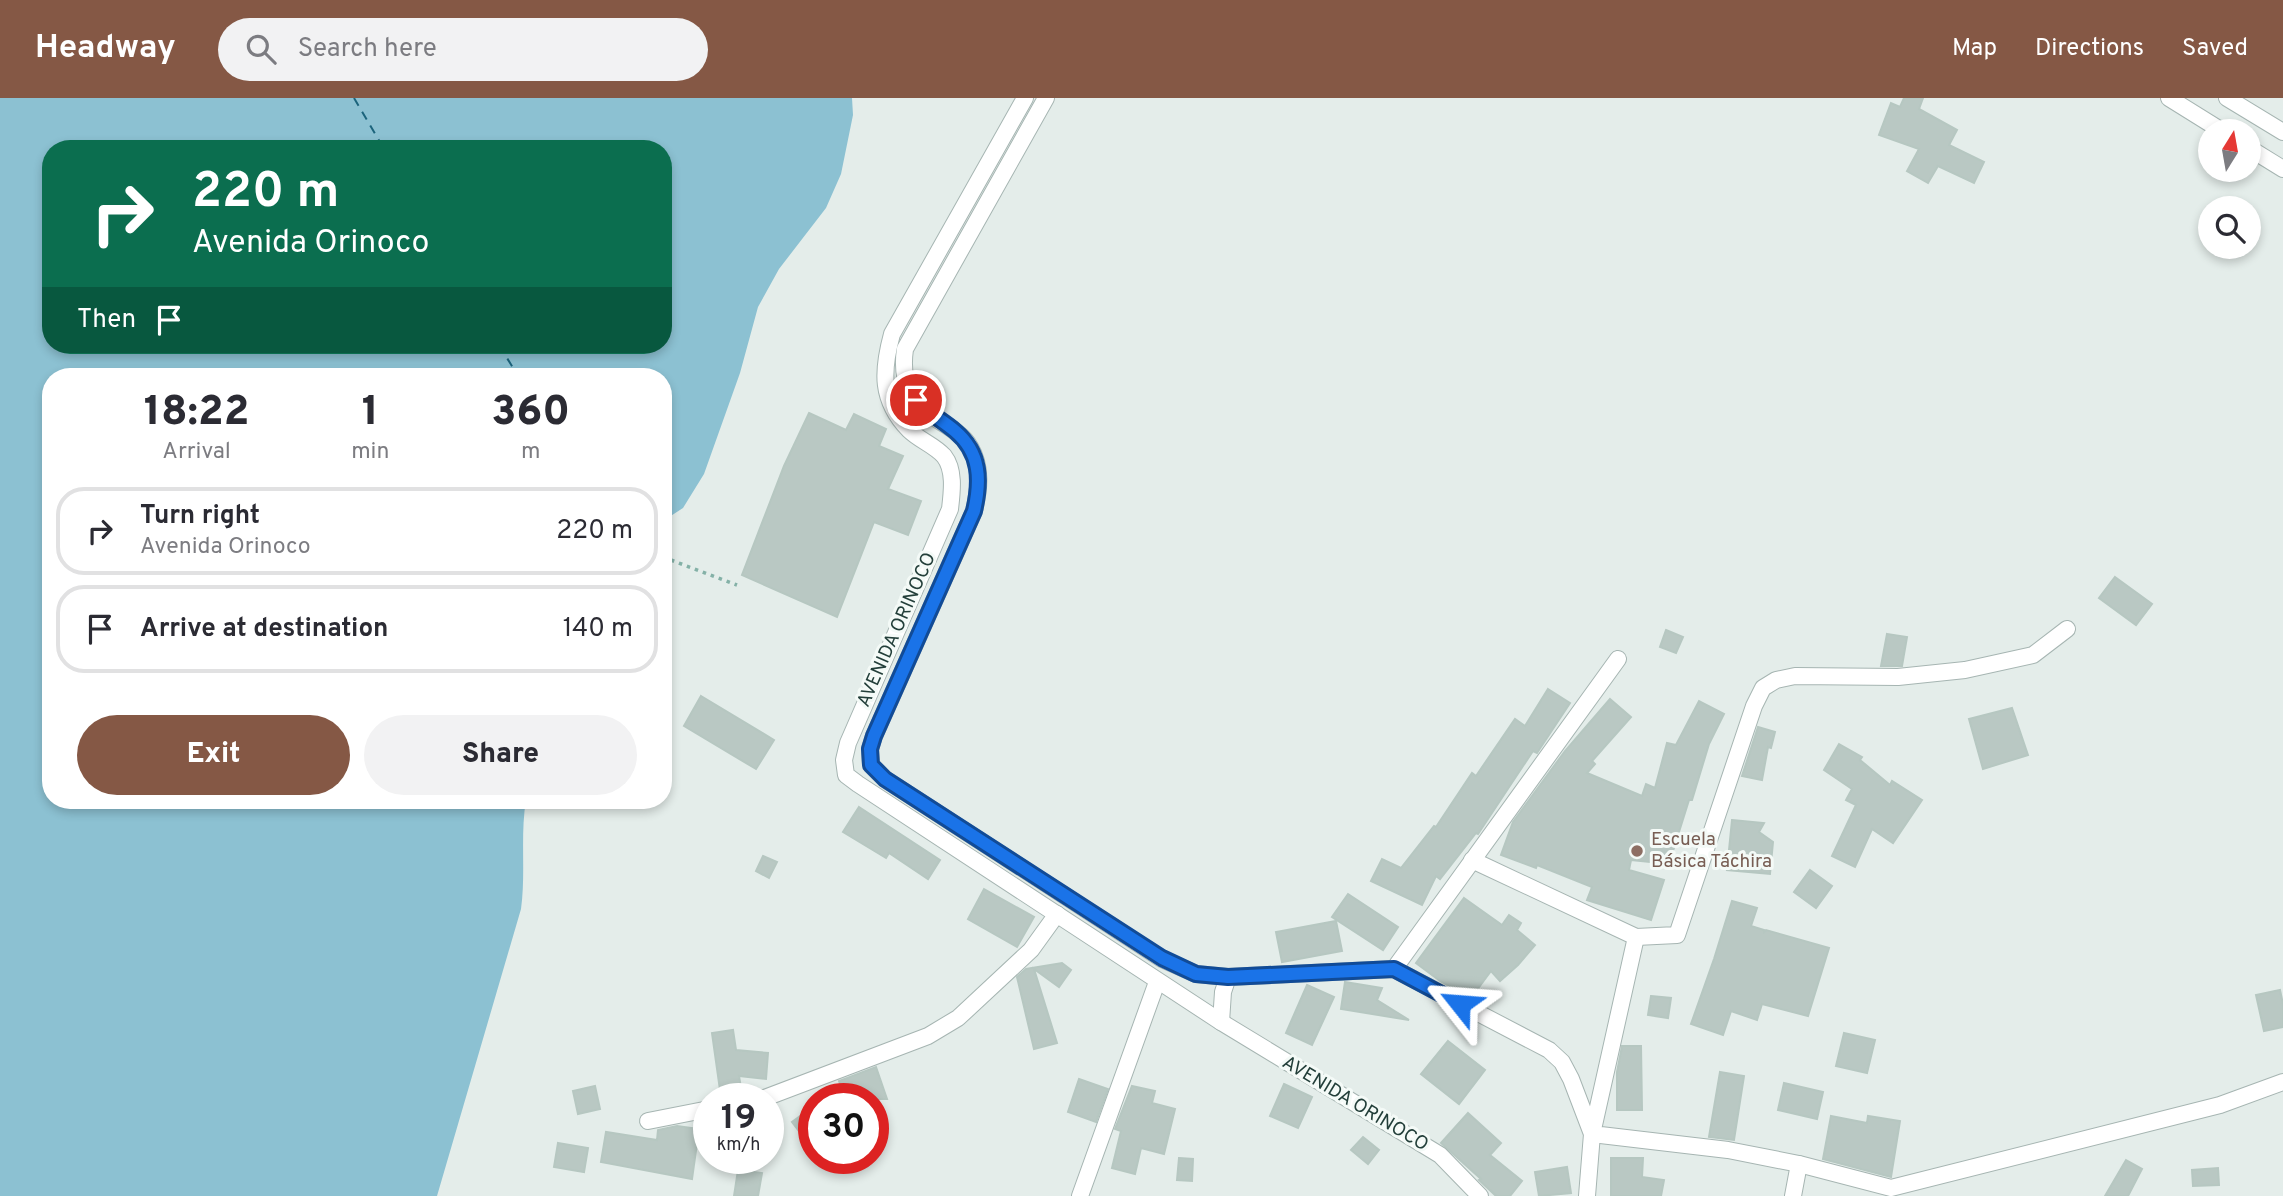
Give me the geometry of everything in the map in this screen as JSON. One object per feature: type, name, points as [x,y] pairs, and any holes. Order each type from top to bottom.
[{"type":"street","name":"AVENIDA ORINOCO","points":[[1025,98],[892,334],[884,363],[887,392],[897,415],[910,432],[945,457],[953,480],[950,509],[848,743],[844,760],[846,775],[1157,982],[1440,1155],[1480,1196]]},
{"type":"street","name":"AVENIDA ORINOCO","points":[[1046,98],[905,349],[902,368],[906,384],[928,412],[955,431],[970,447],[979,486],[974,511],[874,736],[870,749],[871,765],[885,779],[1162,958],[1196,974],[1228,977],[1394,969]]},
{"type":"street","points":[[2169,98],[2203,119]]},
{"type":"street","points":[[2227,98],[2283,132]]},
{"type":"street","points":[[2261,155],[2283,169]]},
{"type":"street","points":[[1472,860],[1636,937],[1677,935],[1754,706],[1763,688],[1776,680],[1795,676],[1898,677],[1965,670],[2033,655],[2067,629]]},
{"type":"street","points":[[1592,1134],[1571,1079],[1562,1062],[1549,1050],[1394,969],[1618,659]]},
{"type":"street","points":[[784,1092],[928,1036],[958,1018],[1031,950],[1057,914]]},
{"type":"street","points":[[1587,1196],[1592,1134],[1636,937]]},
{"type":"street","points":[[1221,1022],[1223,992],[1228,977]]},
{"type":"street","points":[[1080,1196],[1157,982]]},
{"type":"street","points":[[1592,1134],[1728,1150],[1799,1164],[1891,1188],[2220,1105],[2283,1082]]},
{"type":"street","points":[[648,1121],[693,1112]]},
{"type":"street","points":[[1793,1196],[1799,1164]]},
{"type":"path","points":[[672,560],[737,585]]},
{"type":"water","points":[[0,98],[852,98],[853,115],[841,174],[826,208],[779,269],[758,307],[740,373],[704,474],[683,508],[672,515],[672,368],[42,368],[42,809],[525,809],[521,909],[437,1196],[0,1196]]},
{"type":"building","points":[[1904,98],[1923,98],[1919,109],[1957,130],[1949,145],[1984,162],[1974,183],[1938,166],[1928,183],[1907,171],[1919,149],[1879,135],[1891,103],[1900,107]]},
{"type":"building","points":[[809,413],[846,430],[854,414],[886,429],[879,446],[903,456],[888,489],[921,501],[908,535],[874,522],[837,617],[742,575],[784,466]]},
{"type":"building","points":[[2115,577],[2152,604],[2136,625],[2099,598]]},
{"type":"building","points":[[1666,630],[1683,637],[1676,653],[1660,647]]},
{"type":"building","points":[[1887,634],[1907,637],[1902,666],[1881,666]]},
{"type":"building","points":[[1548,689],[1570,703],[1537,753],[1533,751],[1478,834],[1476,833],[1440,879],[1436,876],[1422,905],[1371,881],[1382,859],[1401,868],[1434,826],[1436,827],[1472,773],[1476,776],[1515,719],[1525,726]]},
{"type":"building","points":[[701,696],[774,740],[756,769],[684,726]]},
{"type":"building","points":[[1610,699],[1631,717],[1592,761],[1595,764],[1587,773],[1642,796],[1646,784],[1655,788],[1667,743],[1676,745],[1699,701],[1724,714],[1709,744],[1669,864],[1631,860],[1629,870],[1664,880],[1651,920],[1587,900],[1592,887],[1537,865],[1536,868],[1501,855],[1513,822],[1565,751]]},
{"type":"building","points":[[2012,708],[2028,755],[1983,769],[1969,719]]},
{"type":"building","points":[[1758,727],[1775,732],[1771,748],[1768,747],[1762,780],[1742,776]]},
{"type":"building","points":[[1839,744],[1862,757],[1860,760],[1890,785],[1892,781],[1922,800],[1893,843],[1872,829],[1855,867],[1832,856],[1856,805],[1846,800],[1852,789],[1824,770]]},
{"type":"building","points":[[859,807],[940,860],[928,879],[889,853],[886,858],[843,832]]},
{"type":"building","points":[[1732,820],[1764,823],[1759,832],[1773,842],[1770,874],[1727,870]]},
{"type":"building","points":[[763,856],[777,862],[769,878],[756,871]]},
{"type":"building","points":[[1810,870],[1832,886],[1816,908],[1794,892]]},
{"type":"building","points":[[984,889],[1034,917],[1017,947],[968,919]]},
{"type":"building","points":[[1348,894],[1398,927],[1383,950],[1332,917]]},
{"type":"building","points":[[1464,898],[1502,925],[1509,915],[1521,923],[1517,930],[1535,945],[1500,981],[1491,971],[1471,998],[1440,981],[1416,963]]},
{"type":"building","points":[[1732,901],[1757,908],[1751,926],[1764,932],[1766,930],[1829,948],[1808,1016],[1762,1004],[1757,1020],[1731,1011],[1723,1035],[1691,1024]]},
{"type":"building","points":[[1336,921],[1342,951],[1282,962],[1276,932]]},
{"type":"building","points":[[1062,963],[1071,970],[1059,987],[1034,969],[1057,1043],[1034,1049],[1017,977],[1026,969]]},
{"type":"building","points":[[1345,982],[1382,988],[1377,1000],[1409,1020],[1341,1009]]},
{"type":"building","points":[[1307,985],[1334,997],[1312,1045],[1286,1033]]},
{"type":"building","points":[[2280,990],[2283,1027],[2264,1031],[2256,995]]},
{"type":"building","points":[[1651,996],[1671,998],[1668,1018],[1648,1015]]},
{"type":"building","points":[[733,1030],[736,1050],[768,1053],[766,1079],[739,1076],[740,1083],[719,1083],[712,1033]]},
{"type":"building","points":[[1844,1033],[1875,1040],[1867,1073],[1836,1066]]},
{"type":"building","points":[[1448,1041],[1485,1070],[1459,1104],[1421,1074]]},
{"type":"building","points":[[1622,1046],[1641,1046],[1642,1110],[1617,1110],[1617,1072]]},
{"type":"building","points":[[876,1067],[882,1083],[840,1083],[839,1081]]},
{"type":"building","points":[[1720,1072],[1744,1076],[1734,1140],[1709,1137]]},
{"type":"building","points":[[1079,1079],[1108,1089],[1096,1122],[1068,1112]]},
{"type":"building","points":[[1784,1083],[1823,1092],[1817,1119],[1778,1110]]},
{"type":"building","points":[[1284,1084],[1312,1097],[1298,1128],[1270,1116]]},
{"type":"building","points":[[595,1086],[600,1109],[578,1114],[573,1091]]},
{"type":"building","points":[[1132,1086],[1155,1091],[1152,1103],[1175,1109],[1164,1154],[1141,1148],[1135,1174],[1112,1168],[1121,1131],[1115,1129]]},
{"type":"building","points":[[1468,1113],[1501,1143],[1490,1155],[1522,1181],[1510,1196],[1496,1196],[1441,1143]]},
{"type":"building","points":[[1831,1116],[1867,1123],[1868,1116],[1900,1121],[1891,1177],[1823,1159]]},
{"type":"building","points":[[798,1118],[798,1130],[792,1122]]},
{"type":"building","points":[[677,1126],[693,1128],[692,1179],[601,1162],[606,1132],[657,1140],[658,1130]]},
{"type":"building","points":[[1363,1137],[1379,1150],[1368,1164],[1351,1150]]},
{"type":"building","points":[[558,1143],[588,1148],[584,1172],[554,1167]]},
{"type":"building","points":[[1179,1158],[1193,1159],[1192,1181],[1177,1180]]},
{"type":"building","points":[[1611,1158],[1643,1158],[1642,1177],[1664,1180],[1661,1196],[1611,1196]]},
{"type":"building","points":[[2126,1160],[2142,1169],[2128,1196],[2105,1196]]},
{"type":"building","points":[[1567,1167],[1571,1193],[1539,1196],[1535,1172]]},
{"type":"building","points":[[2218,1168],[2219,1185],[2193,1186],[2192,1170]]},
{"type":"building","points":[[737,1174],[762,1174],[758,1196],[734,1196]]},
{"type":"ferry route","points":[[354,98],[379,140]]},
{"type":"ferry route","points":[[505,354],[513,368]]},
{"type":"place","name":"Escuela Básica Táchira","points":[[1637,851]]},
{"type":"route","points":[[916,400],[955,431],[970,447],[979,486],[974,511],[874,736],[870,749],[871,765],[885,779],[1162,958],[1196,974],[1228,977],[1394,969],[1460,1004]]}]
